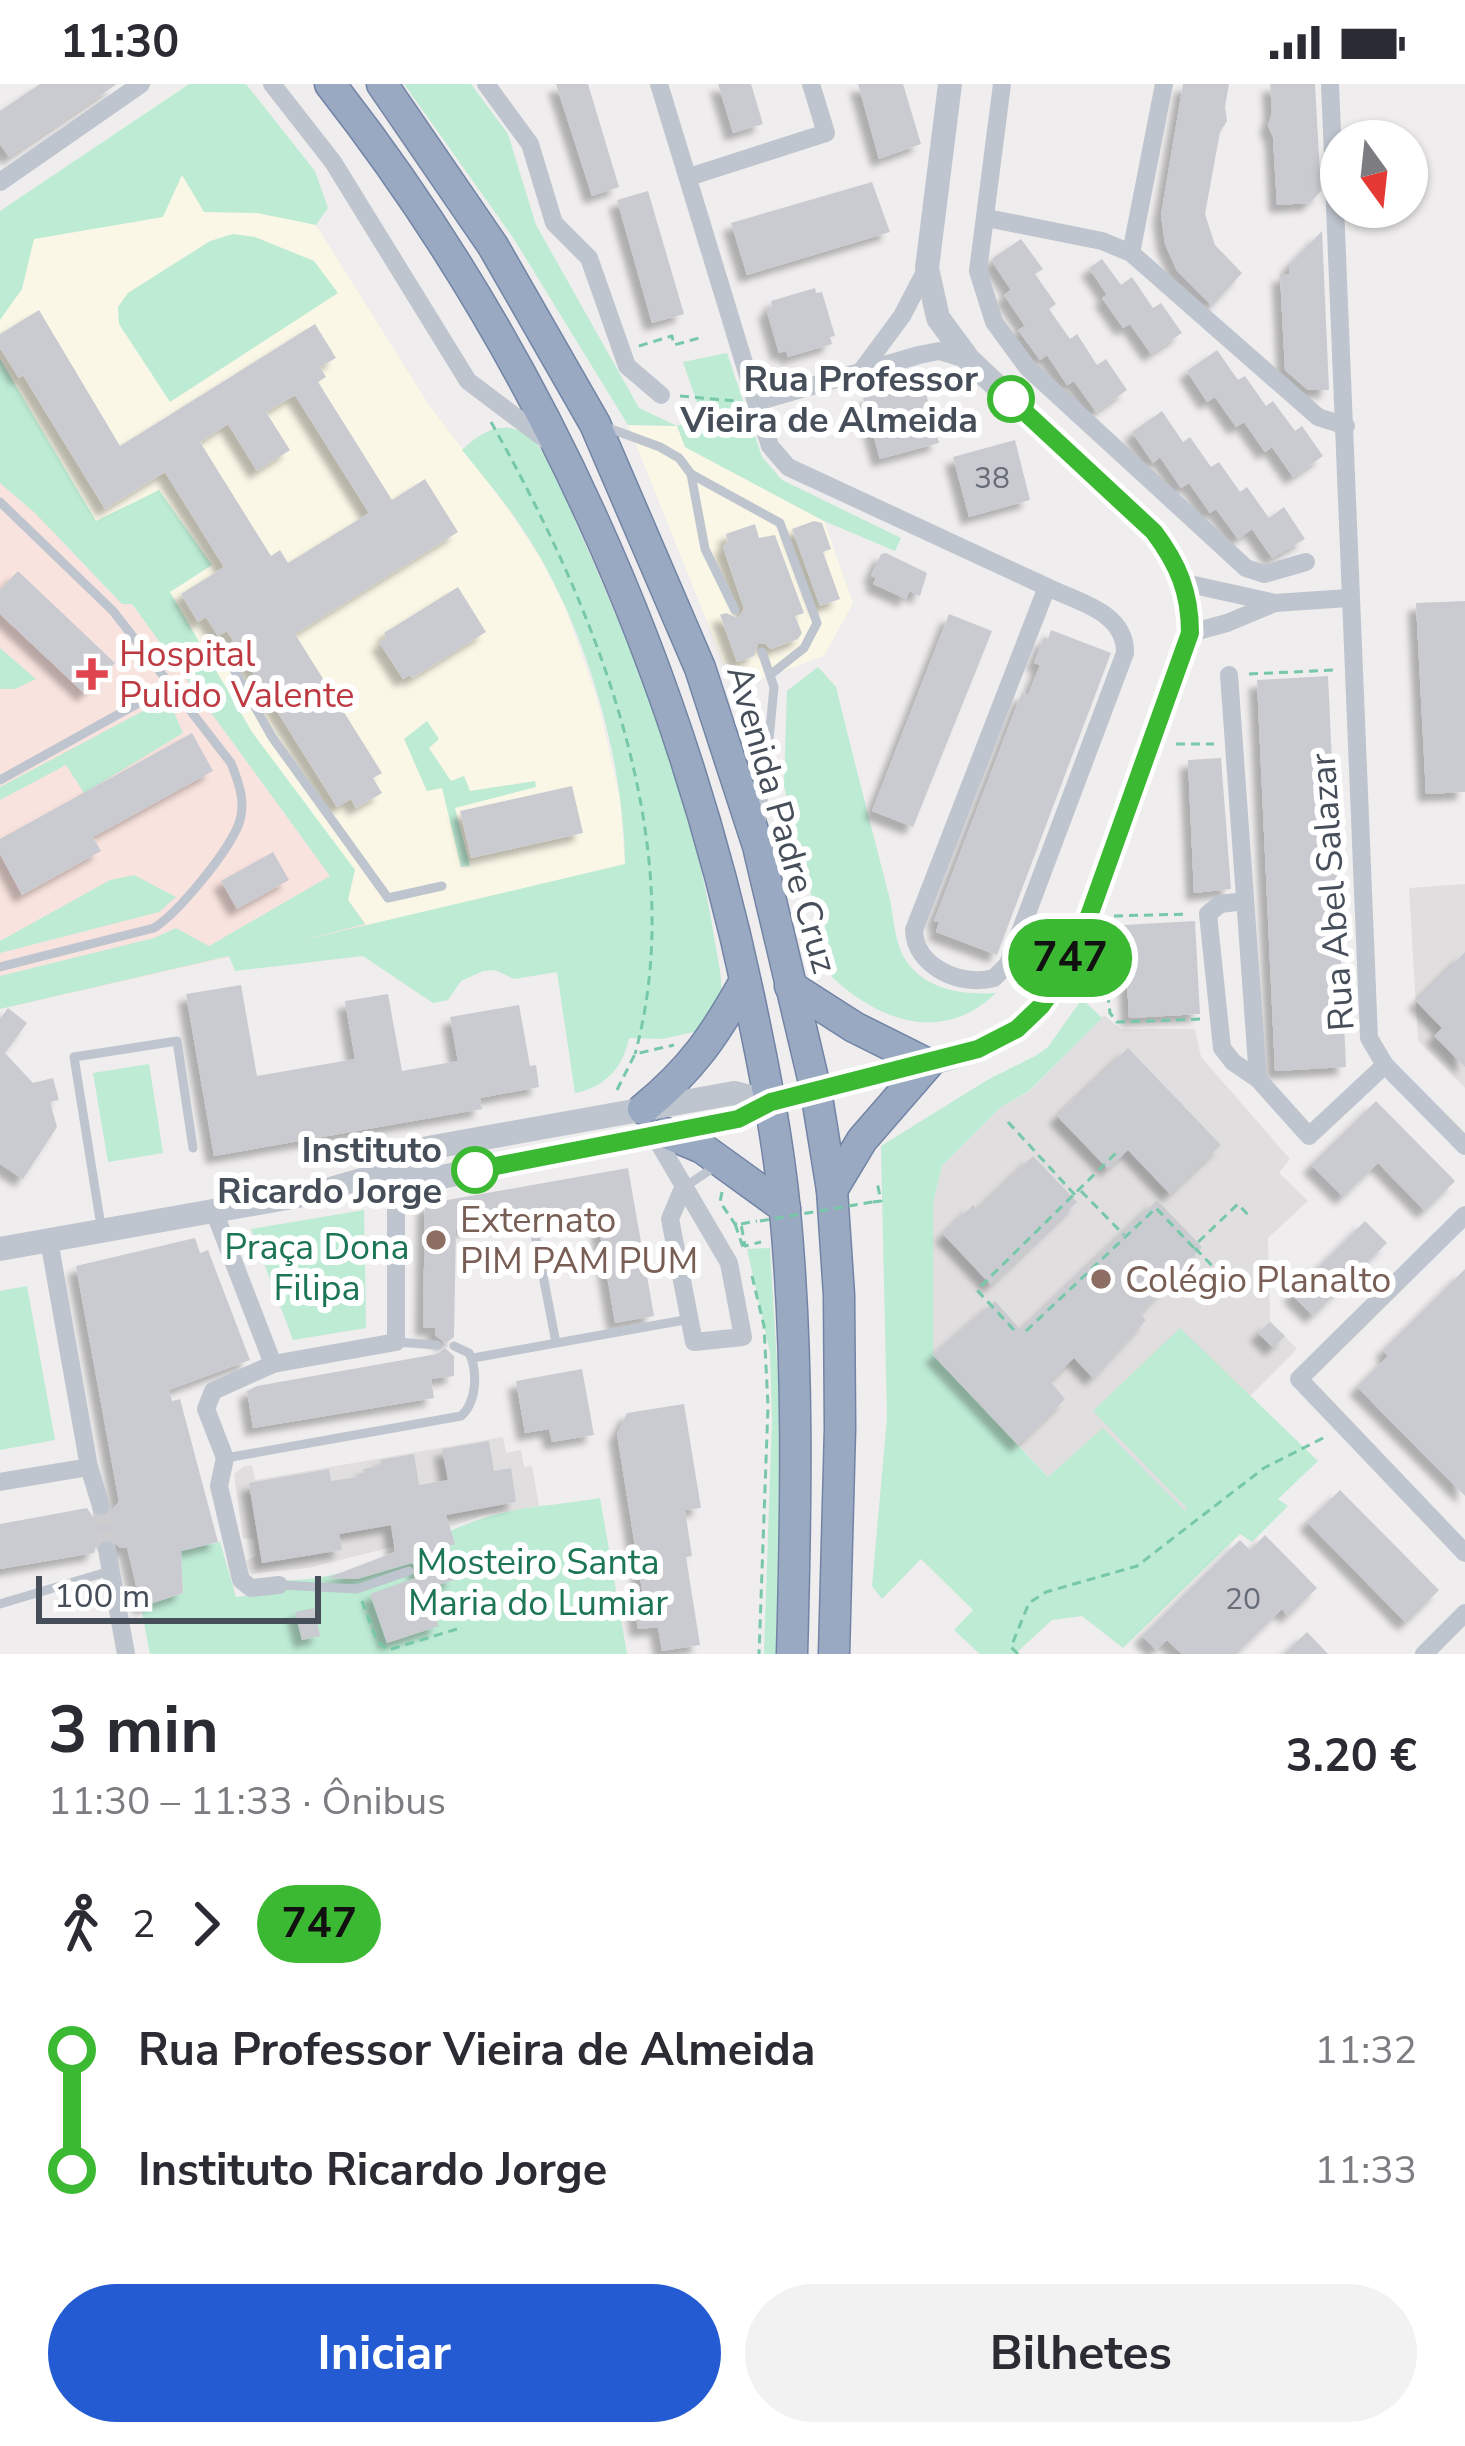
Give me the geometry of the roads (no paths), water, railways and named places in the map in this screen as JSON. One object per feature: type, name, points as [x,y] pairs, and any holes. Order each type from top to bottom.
[{"type":"highway","name":"Avenida Padre Cruz","points":[[330,84],[459,269],[562,451],[616,569],[669,704],[724,884],[771,1102],[772,1214],[797,1426],[792,1654]]},
{"type":"highway","name":"Avenida Padre Cruz","points":[[382,84],[493,246],[595,424],[700,668],[758,846],[816,1091],[832,1190],[840,1428],[834,1654]]},
{"type":"highway","points":[[745,981],[711,1042],[645,1117],[702,1148],[772,1214]]},
{"type":"highway","points":[[790,986],[854,1028],[928,1064],[862,1140],[832,1190]]},
{"type":"street","points":[[2,177],[141,84]]},
{"type":"street","name":"Avenida Padre Cruz","points":[[272,84],[333,162],[468,381],[562,451]]},
{"type":"street","points":[[486,84],[530,144],[554,223],[590,258],[627,366],[661,395]]},
{"type":"street","points":[[659,84],[770,446],[788,467],[1047,587],[1114,620],[1125,638],[1124,661],[1008,964],[994,977],[969,980],[922,958],[914,930],[1047,587]]},
{"type":"street","points":[[689,176],[826,133],[811,84]]},
{"type":"street","points":[[0,1249],[320,1192],[389,1172],[428,1148],[645,1117],[734,1093],[771,1102],[978,1049],[1017,1029],[1041,1006],[1063,975],[1089,916],[1190,633],[1185,583],[1154,532],[969,360],[938,318],[927,268],[950,84]]},
{"type":"street","points":[[1002,84],[987,218],[979,242],[982,295],[1007,345],[1246,568],[1264,574],[1306,562]]},
{"type":"street","points":[[1131,253],[1164,84]]},
{"type":"street","name":"Rua Abel Salazar","points":[[1330,84],[1369,1038],[1385,1065],[1465,1146]]},
{"type":"street","points":[[987,218],[1090,238],[1131,253],[1318,417],[1346,426]]},
{"type":"street","points":[[862,370],[902,316],[927,268]]},
{"type":"street","points":[[756,402],[939,351],[969,360]]},
{"type":"street","points":[[1185,583],[1275,602],[1348,598]]},
{"type":"street","points":[[1190,633],[1275,602]]},
{"type":"street","points":[[1229,675],[1258,1079]]},
{"type":"street","points":[[1245,901],[1220,904],[1208,914],[1216,1018],[1227,1055],[1258,1079],[1310,1136],[1385,1065]]},
{"type":"street","points":[[645,1117],[730,1264],[743,1337],[694,1342],[670,1219],[683,1188]]},
{"type":"street","points":[[279,1586],[251,1588],[241,1580],[219,1486],[225,1458],[208,1416],[209,1396],[273,1364],[396,1342],[396,1207],[389,1172]]},
{"type":"street","points":[[214,1211],[273,1364]]},
{"type":"street","points":[[1465,1215],[1299,1379],[1465,1552]]},
{"type":"street","points":[[49,1240],[89,1467],[101,1506]]},
{"type":"street","points":[[0,1482],[89,1467]]},
{"type":"street","points":[[107,1550],[126,1654]]},
{"type":"street","points":[[1424,1654],[1465,1613]]},
{"type":"lane","points":[[595,424],[660,447],[679,458],[691,474],[780,524],[817,623],[804,648],[770,675]]},
{"type":"lane","points":[[691,474],[705,549],[735,610]]},
{"type":"lane","points":[[0,502],[113,611],[231,763],[243,792],[238,825],[175,914],[154,928],[0,967]]},
{"type":"lane","points":[[758,846],[774,687],[762,652]]},
{"type":"lane","points":[[232,666],[272,737],[388,898],[442,886]]},
{"type":"lane","points":[[0,780],[171,685]]},
{"type":"lane","points":[[102,1231],[74,1057],[177,1041],[193,1148]]},
{"type":"lane","points":[[683,1188],[723,1172]]},
{"type":"lane","points":[[535,1234],[556,1342]]},
{"type":"lane","points":[[472,1358],[690,1319]]},
{"type":"lane","points":[[396,1342],[437,1346]]},
{"type":"lane","points":[[225,1458],[461,1416],[472,1399],[472,1358],[454,1346]]},
{"type":"lane","points":[[0,1604],[110,1571]]},
{"type":"lane","points":[[279,1586],[356,1589],[409,1571]]},
{"type":"tunnel","points":[[101,1506],[107,1550]]},
{"type":"place","name":"Rua Professor Vieira de Almeida","points":[[1011,399]]},
{"type":"place","name":"Hospital Pulido Valente","points":[[92,674]]},
{"type":"place","name":"Instituto Ricardo Jorge","points":[[475,1170]]},
{"type":"place","name":"Externato PIM PAM PUM","points":[[436,1240]]},
{"type":"place","name":"Colégio Planalto","points":[[1101,1279]]},
{"type":"park label","name":"Praça Dona Filipa","points":[[317,1266]]},
{"type":"park label","name":"Mosteiro Santa Maria do Lumiar","points":[[538,1582]]}]
